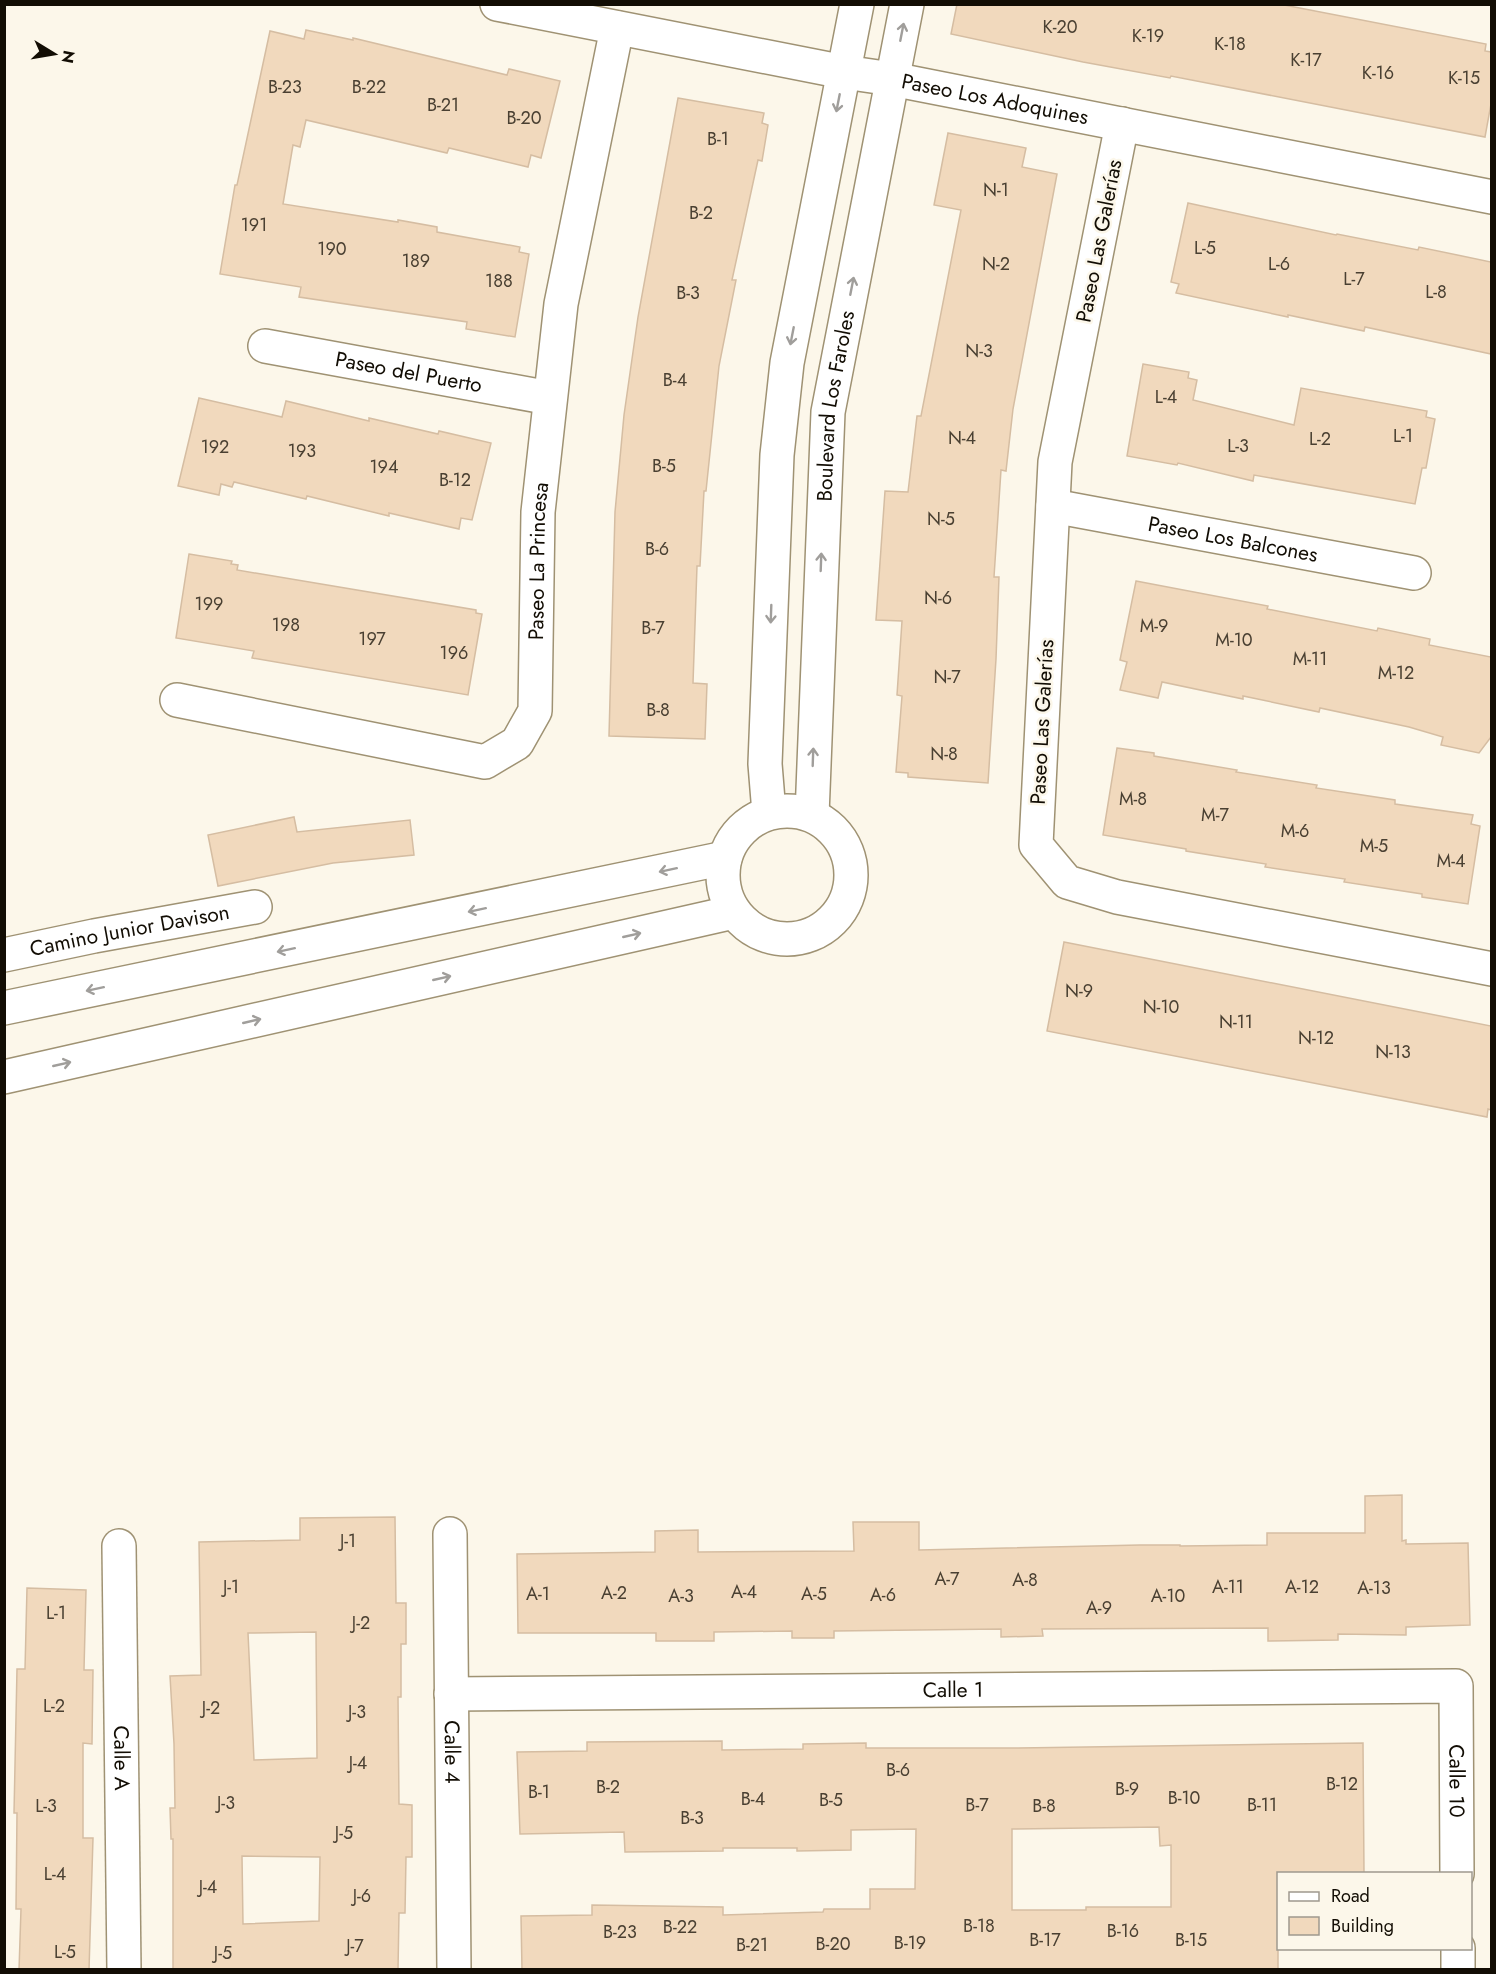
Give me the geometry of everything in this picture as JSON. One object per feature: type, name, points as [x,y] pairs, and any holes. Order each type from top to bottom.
[{"type":"street","name":"Paseo Los Adoquines","points":[[497,4],[1491,197]]},
{"type":"street","points":[[769,813],[765,764],[777,455],[787,363],[857,4]]},
{"type":"street","name":"Boulevard Los Faroles","points":[[812,815],[828,412],[908,4]]},
{"type":"street","name":"Paseo La Princesa","points":[[177,700],[485,762],[517,743],[535,711],[538,512],[561,304],[617,28]]},
{"type":"street","name":"Paseo Las Galerías","points":[[1122,124],[1055,462],[1036,845],[1067,882],[1117,897],[1491,969]]},
{"type":"street","name":"Paseo del Puerto","points":[[265,346],[550,398]]},
{"type":"street","name":"Paseo Los Balcones","points":[[1053,506],[1414,573]]},
{"type":"street","points":[[791,811],[812,815],[830,827],[844,844],[851,865],[851,886],[843,907],[830,924],[811,935],[790,940],[768,938],[750,928],[734,912],[726,896],[723,877],[725,858],[734,838],[750,823],[769,813],[791,811]]},
{"type":"street","points":[[4,1008],[725,858]]},
{"type":"street","name":"Camino Junior Davison","points":[[4,955],[255,906]]},
{"type":"street","points":[[4,1077],[734,912]]},
{"type":"street","name":"Calle 4","points":[[450,1534],[453,1970]]},
{"type":"street","name":"Calle A","points":[[119,1546],[124,1970]]},
{"type":"street","name":"Calle 1","points":[[451,1694],[1456,1686]]},
{"type":"street","name":"Calle 10","points":[[1456,1686],[1457,1872]]},
{"type":"street","points":[[1458,1950],[1458,1970]]},
{"type":"building","points":[[957,4],[1279,4],[1486,44],[1485,51],[1491,52],[1491,104],[1485,137],[1171,76],[1170,78],[1083,62],[951,34]]},
{"type":"building","points":[[306,30],[353,40],[353,38],[507,75],[509,69],[560,81],[541,158],[531,155],[528,167],[449,148],[447,153],[306,120],[300,147],[293,145],[283,204],[437,227],[437,232],[520,247],[519,252],[529,254],[515,337],[466,329],[467,322],[299,297],[301,287],[220,274],[235,185],[237,185],[270,31],[304,39]]},
{"type":"building","points":[[678,98],[764,113],[762,123],[768,125],[762,161],[758,160],[732,280],[736,280],[719,366],[706,491],[704,491],[700,566],[697,566],[693,683],[707,684],[705,739],[609,736],[615,512],[624,415],[638,317]]},
{"type":"building","points":[[948,133],[1026,148],[1022,167],[1057,174],[1013,409],[1006,471],[1001,470],[994,577],[999,577],[996,659],[988,783],[908,777],[908,773],[896,772],[902,696],[897,695],[902,621],[876,620],[885,491],[908,492],[917,416],[921,416],[961,210],[934,205]]},
{"type":"building","points":[[1188,203],[1336,235],[1418,250],[1419,247],[1491,262],[1491,354],[1365,327],[1364,331],[1176,293],[1179,284],[1171,282]]},
{"type":"building","points":[[1143,364],[1189,372],[1188,378],[1197,380],[1193,400],[1294,425],[1301,388],[1427,411],[1426,417],[1435,419],[1426,468],[1422,468],[1415,504],[1254,475],[1253,481],[1178,463],[1177,465],[1127,456]]},
{"type":"building","points":[[199,398],[282,417],[286,401],[369,421],[369,418],[438,434],[439,431],[491,443],[472,520],[461,518],[459,529],[389,513],[389,516],[307,496],[306,499],[234,482],[232,487],[221,484],[219,495],[178,486]]},
{"type":"building","points":[[189,554],[232,561],[231,564],[238,565],[237,570],[476,610],[476,613],[482,614],[468,695],[252,658],[254,651],[176,638]]},
{"type":"building","points":[[1136,581],[1268,606],[1267,609],[1377,631],[1378,628],[1430,639],[1429,645],[1491,657],[1491,737],[1479,753],[1441,745],[1443,737],[1409,727],[1320,708],[1319,712],[1162,682],[1158,698],[1120,690],[1127,662],[1120,660]]},
{"type":"building","points":[[1117,748],[1154,753],[1154,756],[1237,770],[1236,772],[1317,785],[1316,788],[1395,800],[1395,804],[1473,815],[1471,824],[1480,826],[1468,904],[1103,835]]},
{"type":"building","points":[[294,817],[297,832],[410,820],[414,855],[333,863],[218,886],[208,835]]},
{"type":"building","points":[[1064,942],[1491,1026],[1491,1110],[1488,1109],[1487,1117],[1047,1031]]},
{"type":"building","points":[[1402,1495],[1402,1541],[1406,1540],[1406,1544],[1468,1543],[1470,1625],[1406,1627],[1406,1635],[1338,1634],[1338,1640],[1268,1641],[1268,1628],[1042,1629],[1043,1636],[1001,1637],[1001,1629],[834,1631],[834,1638],[792,1638],[792,1631],[714,1632],[714,1641],[656,1641],[656,1633],[518,1633],[517,1554],[655,1552],[655,1531],[698,1530],[698,1552],[854,1551],[853,1522],[919,1522],[919,1550],[1140,1545],[1267,1545],[1267,1533],[1365,1533],[1365,1496]]},
{"type":"building","points":[[395,1517],[396,1603],[406,1603],[406,1644],[401,1644],[401,1697],[398,1697],[399,1804],[412,1805],[412,1857],[406,1857],[405,1913],[399,1913],[398,1970],[173,1970],[173,1839],[171,1839],[170,1808],[175,1808],[170,1676],[201,1675],[199,1542],[300,1540],[300,1518]],"holes":[[[316,1632],[317,1758],[254,1760],[248,1633]],[[242,1856],[320,1857],[319,1921],[243,1924]]]},
{"type":"building","points":[[27,1588],[86,1590],[84,1670],[93,1670],[92,1744],[83,1743],[83,1838],[93,1838],[89,1970],[19,1970],[21,1909],[16,1909],[17,1813],[14,1813],[17,1669],[25,1669]]},
{"type":"building","points":[[722,1741],[722,1750],[803,1749],[803,1744],[866,1743],[866,1748],[1018,1748],[1363,1743],[1364,1872],[1277,1872],[1278,1970],[522,1970],[521,1916],[592,1915],[592,1905],[723,1907],[723,1915],[823,1912],[824,1909],[870,1909],[870,1889],[915,1889],[916,1829],[851,1830],[851,1850],[797,1851],[797,1848],[723,1848],[723,1851],[625,1852],[624,1832],[520,1834],[517,1752],[587,1751],[587,1742]],"holes":[[[1159,1827],[1160,1846],[1171,1845],[1171,1907],[1012,1910],[1012,1829]]]}]
